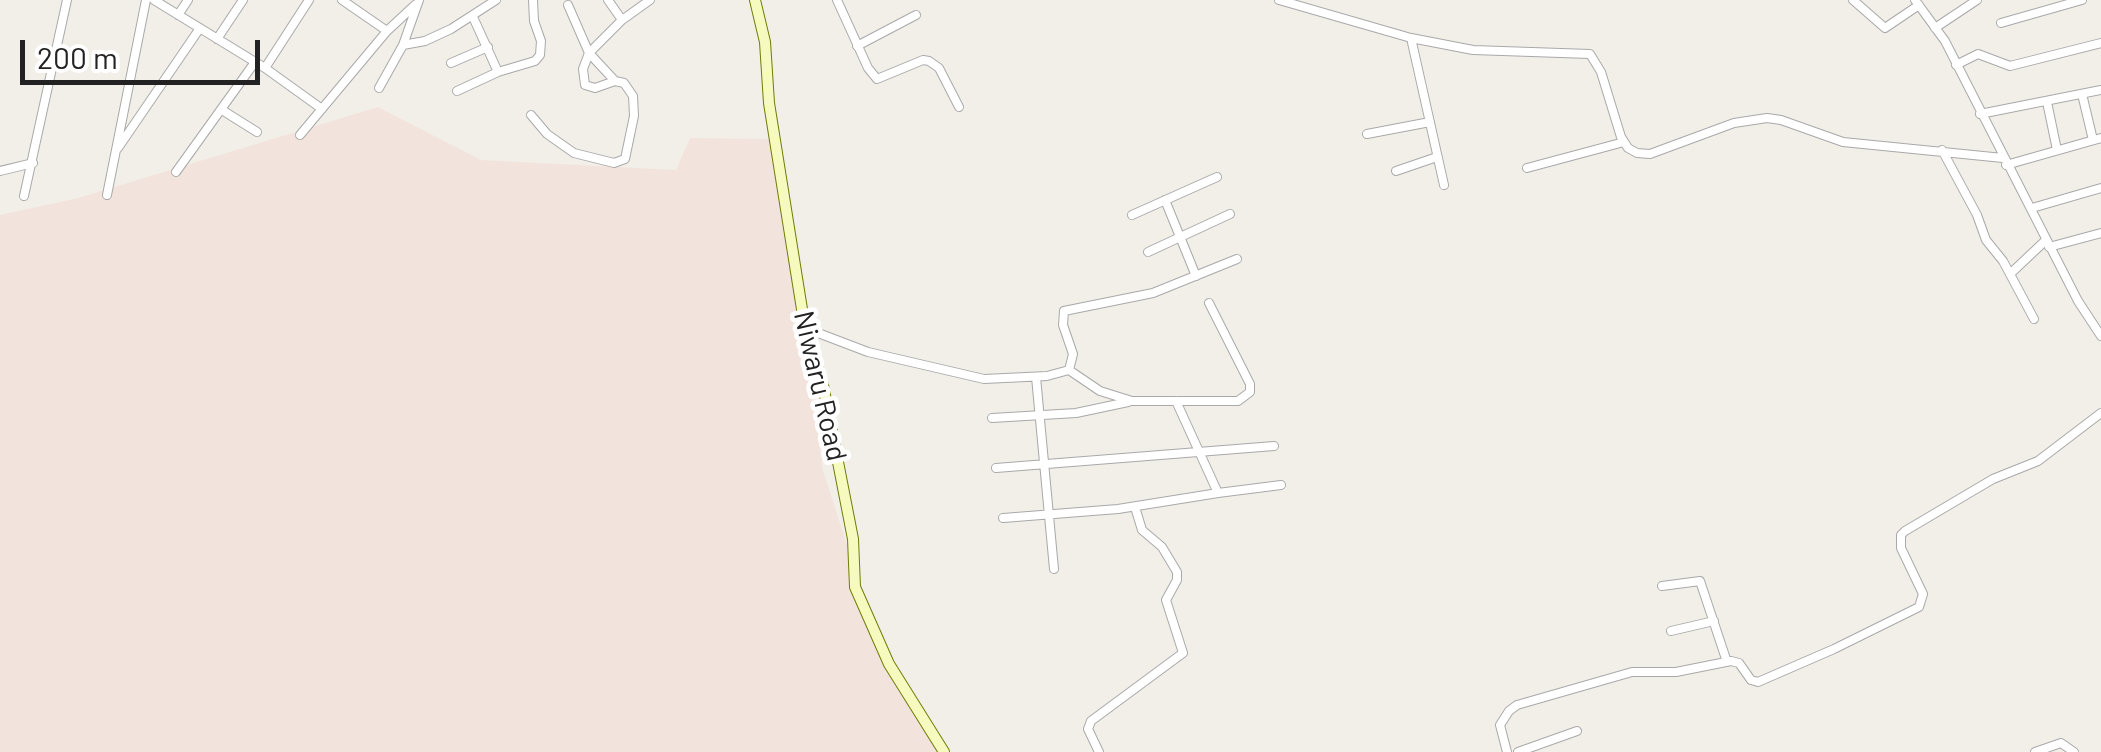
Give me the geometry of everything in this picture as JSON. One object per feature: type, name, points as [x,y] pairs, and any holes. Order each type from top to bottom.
[{"type":"street","points":[[24,196],[68,0]]},
{"type":"street","points":[[108,195],[146,0]]},
{"type":"street","points":[[154,0],[322,109]]},
{"type":"street","points":[[178,15],[188,0]]},
{"type":"street","points":[[217,38],[244,0]]},
{"type":"street","points":[[264,68],[309,0]]},
{"type":"street","points":[[342,0],[386,31]]},
{"type":"street","points":[[403,45],[425,41],[473,17],[496,0]]},
{"type":"street","points":[[457,91],[540,55],[542,41],[534,21],[533,0]]},
{"type":"street","points":[[608,0],[622,20]]},
{"type":"street","points":[[531,115],[546,134],[574,154],[588,159],[625,159],[632,128],[633,96],[624,83],[615,81],[595,88],[585,84],[582,69],[589,53],[622,20],[650,0]]},
{"type":"street","name":"Niwaru Road","points":[[756,0],[768,103],[805,328],[823,385],[849,519],[855,587],[889,664],[944,752]]},
{"type":"street","points":[[837,0],[868,68],[877,78],[923,60],[934,63],[960,107]]},
{"type":"street","points":[[1279,0],[1411,38],[1501,53],[1590,54],[1601,72],[1608,103],[1624,142],[1637,153],[1650,154],[1734,124],[1767,118],[1844,142],[1942,150],[2004,161],[2097,139],[2082,94]]},
{"type":"street","points":[[1852,0],[1885,28],[1917,3],[1936,28],[2078,302],[2101,336]]},
{"type":"street","points":[[1936,28],[1978,0]]},
{"type":"street","points":[[2001,23],[2082,0]]},
{"type":"street","points":[[300,135],[386,31],[419,1]]},
{"type":"street","points":[[379,88],[403,45],[419,1]]},
{"type":"street","points":[[568,5],[589,53],[615,81]]},
{"type":"street","points":[[858,46],[916,15]]},
{"type":"street","points":[[473,17],[498,72]]},
{"type":"street","points":[[116,152],[200,28]]},
{"type":"street","points":[[1411,38],[1444,185]]},
{"type":"street","points":[[1956,65],[1978,54],[2010,66],[2101,43]]},
{"type":"street","points":[[452,63],[488,47]]},
{"type":"street","points":[[176,172],[254,62]]},
{"type":"street","points":[[1980,114],[2101,90]]},
{"type":"street","points":[[2047,102],[2057,150]]},
{"type":"street","points":[[222,110],[257,132]]},
{"type":"street","points":[[1367,134],[1430,122]]},
{"type":"street","points":[[1527,168],[1624,142]]},
{"type":"street","points":[[1942,150],[1986,240],[2004,260],[2034,319]]},
{"type":"street","points":[[1396,171],[1438,157]]},
{"type":"street","points":[[0,172],[33,162]]},
{"type":"street","points":[[1132,215],[1217,178]]},
{"type":"street","points":[[2032,208],[2101,188]]},
{"type":"street","points":[[1165,200],[1196,276]]},
{"type":"street","points":[[1148,252],[1230,214]]},
{"type":"street","points":[[2010,274],[2047,244],[2101,233]]},
{"type":"street","points":[[1069,370],[1073,354],[1063,325],[1064,311],[1153,293],[1237,260]]},
{"type":"street","points":[[992,418],[1076,413],[1132,400],[1238,401],[1250,392],[1250,384],[1209,303]]},
{"type":"street","points":[[805,328],[868,352],[984,380],[1036,377],[1069,370],[1100,391],[1132,400]]},
{"type":"street","points":[[1036,377],[1054,569]]},
{"type":"street","points":[[1176,400],[1218,493]]},
{"type":"street","points":[[1508,752],[1500,726],[1517,705],[1632,672],[1676,672],[1727,662],[1738,663],[1750,680],[1758,682],[1918,607],[1923,594],[1900,542],[1905,530],[1994,478],[2038,461],[2101,412]]},
{"type":"street","points":[[996,468],[1274,446]]},
{"type":"street","points":[[1003,518],[1135,507],[1281,485]]},
{"type":"street","points":[[1099,752],[1088,729],[1091,721],[1183,654],[1166,600],[1178,580],[1178,572],[1162,547],[1144,532],[1135,507]]},
{"type":"street","points":[[1662,586],[1700,581],[1727,662]]},
{"type":"street","points":[[1671,631],[1714,620]]},
{"type":"street","points":[[1518,752],[1577,730]]},
{"type":"street","points":[[2034,752],[2060,743],[2074,752]]},
{"type":"shaded area","points":[[378,107],[481,160],[676,170],[690,138],[777,139],[823,471],[884,658],[943,752],[0,752],[0,215],[78,198]]}]
